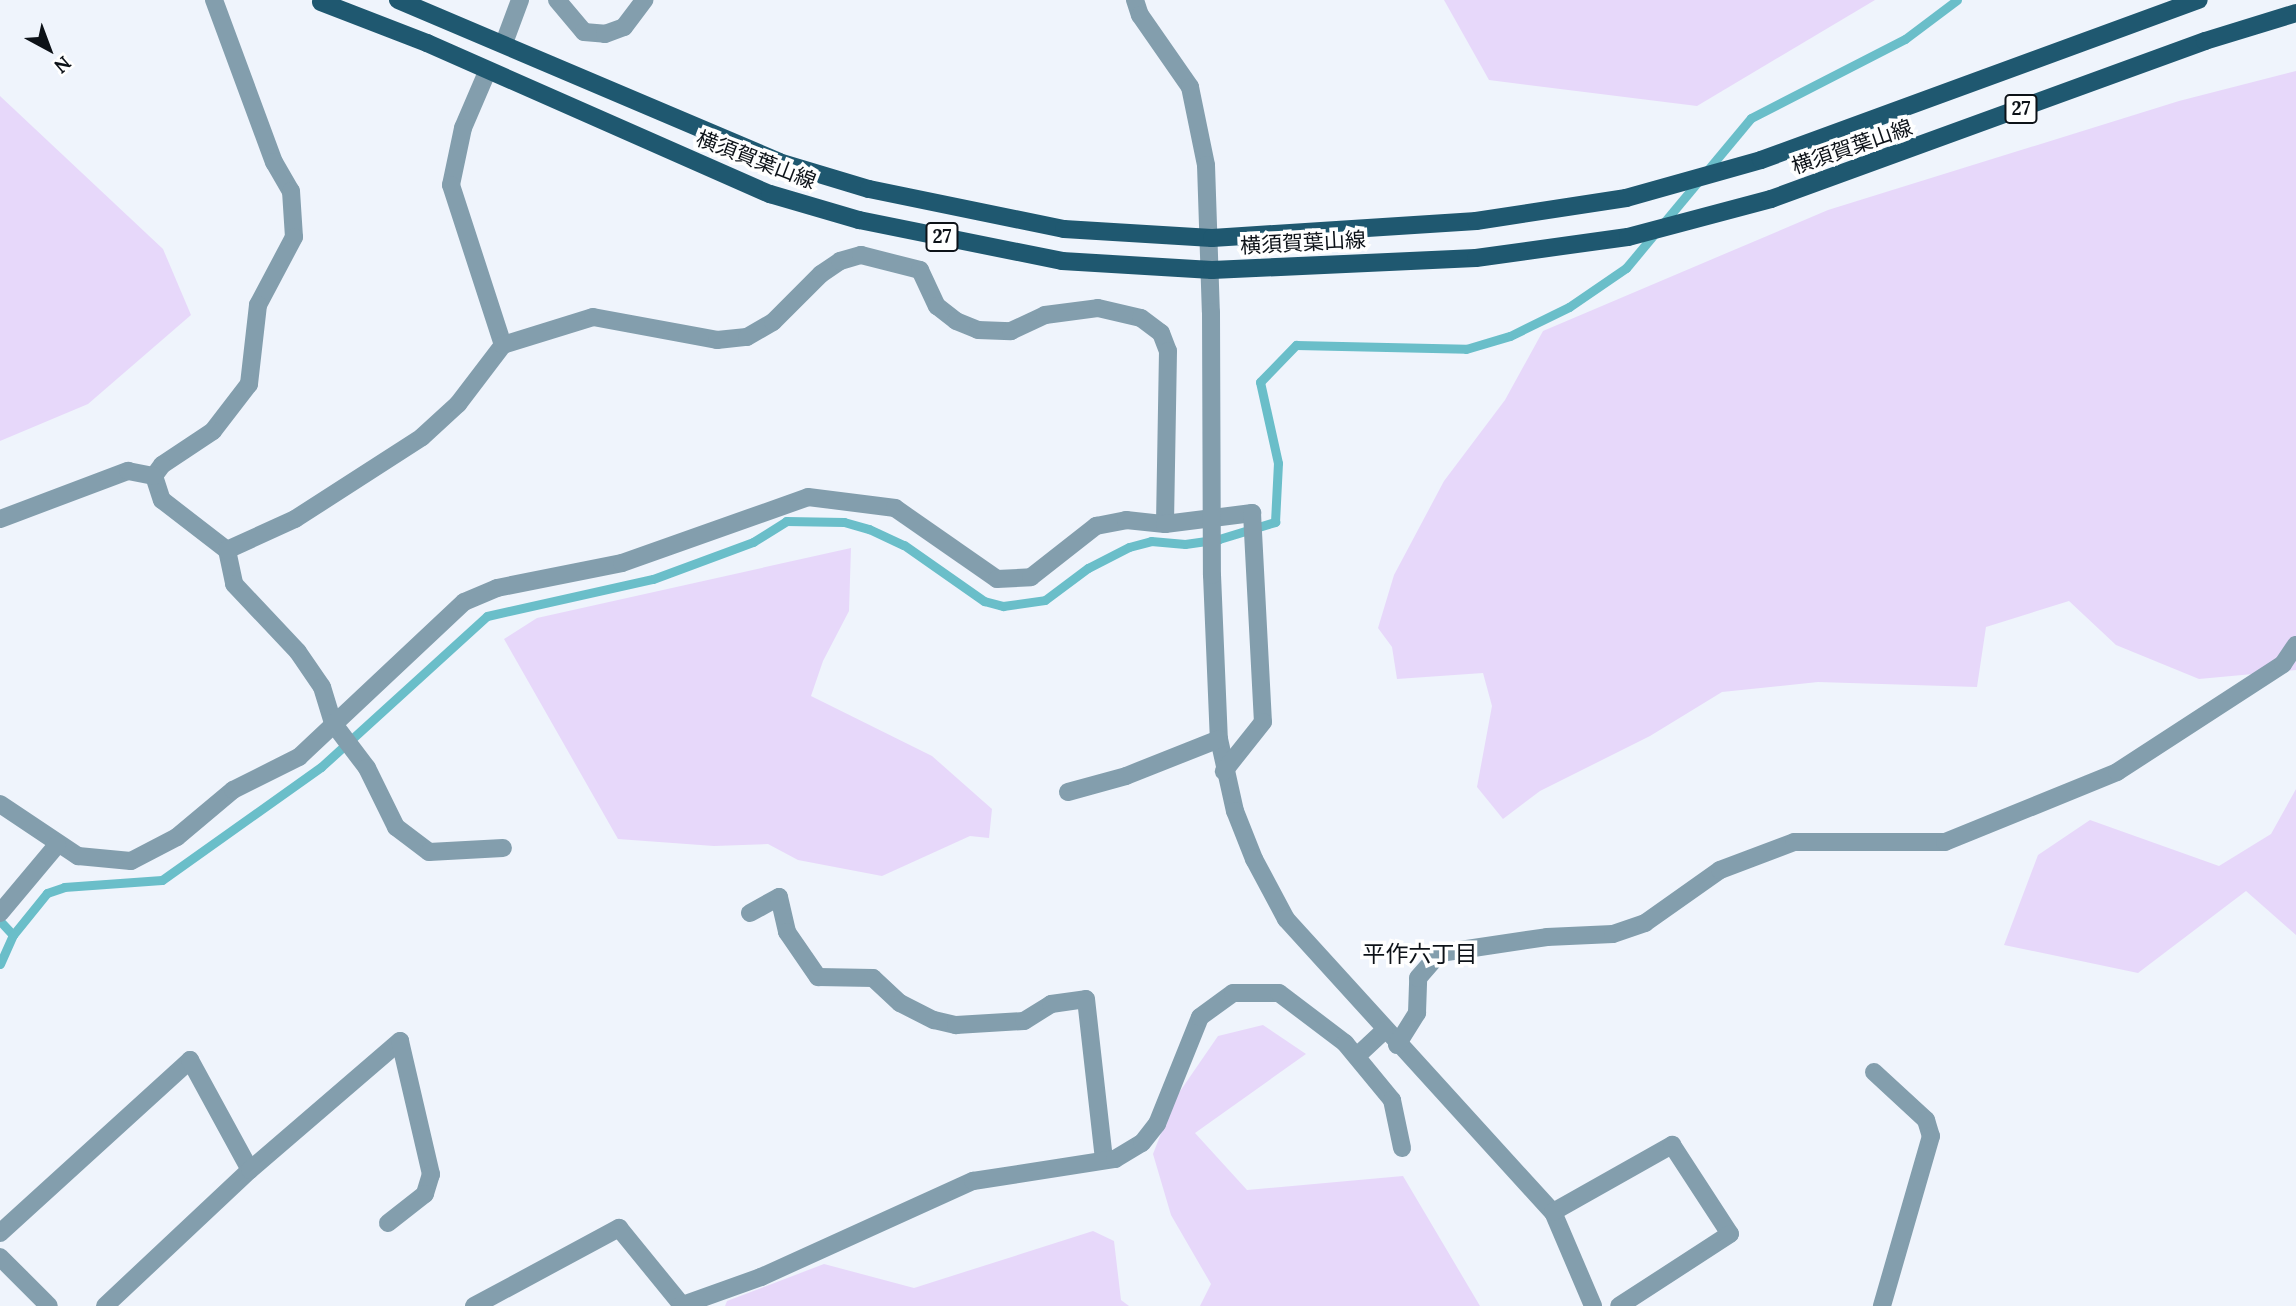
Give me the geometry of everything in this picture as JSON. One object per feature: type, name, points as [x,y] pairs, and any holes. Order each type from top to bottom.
[{"type":"main road","name":"横須賀葉山線","points":[[398,0],[779,162],[869,190],[1064,229],[1212,238],[1476,221],[1626,198],[1761,160],[2199,0]]},
{"type":"main road","name":"横須賀葉山線","points":[[321,2],[427,43],[487,72],[770,194],[859,220],[1062,261],[1212,270],[1476,258],[1604,240],[1746,206],[1905,153],[2205,40],[2296,13]]},
{"type":"street","points":[[154,477],[162,465],[213,431],[249,384],[257,305],[294,237],[291,191],[274,162],[214,0]]},
{"type":"street","points":[[504,43],[520,0]]},
{"type":"street","points":[[557,0],[584,32],[606,34],[624,27],[644,0]]},
{"type":"street","points":[[1135,0],[1190,87],[1206,164],[1212,238],[1212,575],[1219,739],[1224,771],[1254,859],[1286,919],[1384,1031],[1553,1212],[1593,1306]]},
{"type":"street","points":[[487,72],[463,128],[451,185],[503,345]]},
{"type":"street","points":[[226,550],[295,519],[422,437],[458,404],[503,345],[593,317],[717,340],[747,337],[773,321],[821,274],[840,261],[861,255],[920,270],[937,306],[956,321],[978,330],[1011,331],[1045,315],[1098,308],[1141,318],[1161,333],[1168,351],[1165,524]]},
{"type":"street","points":[[0,519],[128,471],[154,477]]},
{"type":"street","points":[[154,477],[162,500],[226,550],[234,584],[298,652],[322,687],[333,723],[367,768],[396,827],[412,842],[429,852],[503,848]]},
{"type":"street","points":[[0,804],[57,845],[78,856],[131,861],[177,837],[233,790],[299,757],[464,602],[497,588],[622,563],[808,497],[895,508],[997,579],[1031,577],[1096,526],[1126,520],[1165,524],[1252,513],[1263,722],[1224,771]]},
{"type":"street","points":[[1397,1045],[1417,1013],[1418,978],[1440,953],[1548,937],[1613,934],[1645,923],[1720,870],[1794,842],[1945,842],[2118,772],[2283,664],[2296,645]]},
{"type":"street","points":[[1068,792],[1126,776],[1219,739]]},
{"type":"street","points":[[0,913],[57,845]]},
{"type":"street","points":[[750,913],[779,897],[787,932],[818,977],[873,978],[900,1003],[934,1020],[956,1025],[1024,1021],[1051,1004],[1086,999],[1104,1160]]},
{"type":"street","points":[[474,1306],[619,1228],[680,1305],[761,1277],[973,1181],[1104,1160],[1142,1143],[1157,1124],[1200,1017],[1233,993],[1279,993],[1357,1056],[1392,1100],[1402,1148]]},
{"type":"street","points":[[1357,1056],[1384,1031]]},
{"type":"street","points":[[105,1306],[250,1170],[400,1041],[431,1174],[425,1194],[388,1223]]},
{"type":"street","points":[[0,1233],[190,1060],[250,1170]]},
{"type":"street","points":[[1874,1072],[1926,1120],[1931,1136],[1882,1306]]},
{"type":"street","points":[[1553,1212],[1672,1145],[1730,1234],[1619,1306]]},
{"type":"street","points":[[0,1258],[49,1306]]},
{"type":"shaded area","points":[[1444,0],[1875,0],[1697,106],[1489,80]]},
{"type":"shaded area","points":[[2296,71],[2296,670],[2199,679],[2116,645],[2069,601],[1986,627],[1977,687],[1818,682],[1722,692],[1650,736],[1540,791],[1503,819],[1477,787],[1492,706],[1483,673],[1397,679],[1392,647],[1378,628],[1394,575],[1444,481],[1505,400],[1543,331],[1828,210],[2179,101]]},
{"type":"shaded area","points":[[0,96],[163,249],[191,315],[88,404],[0,441]]},
{"type":"shaded area","points":[[851,548],[849,611],[823,661],[811,696],[932,756],[992,809],[989,838],[970,836],[882,876],[798,860],[768,844],[714,846],[618,839],[504,639],[537,618]]},
{"type":"shaded area","points":[[2296,789],[2296,935],[2246,891],[2138,973],[2004,945],[2038,855],[2090,820],[2219,866],[2271,834]]},
{"type":"shaded area","points":[[1263,1025],[1306,1054],[1195,1133],[1247,1190],[1403,1176],[1480,1306],[1200,1306],[1211,1284],[1171,1215],[1153,1154],[1174,1100],[1218,1036]]},
{"type":"shaded area","points":[[1093,1231],[1114,1241],[1121,1300],[1129,1306],[725,1306],[727,1301],[824,1264],[914,1288]]},
{"type":"waterway","points":[[0,964],[13,935],[47,893],[64,887],[162,880],[321,767],[487,616],[653,579],[753,542],[786,521],[844,522],[869,529],[904,545],[984,601],[1003,606],[1045,600],[1088,568],[1129,547],[1151,541],[1185,544],[1219,539],[1275,522],[1278,463],[1260,382],[1296,345],[1466,349],[1510,336],[1569,307],[1626,268],[1751,118],[1905,39],[1957,0]]},
{"type":"waterway","points":[[0,921],[13,935]]},
{"type":"district","name":"平作六丁目","points":[[1420,954]]}]
